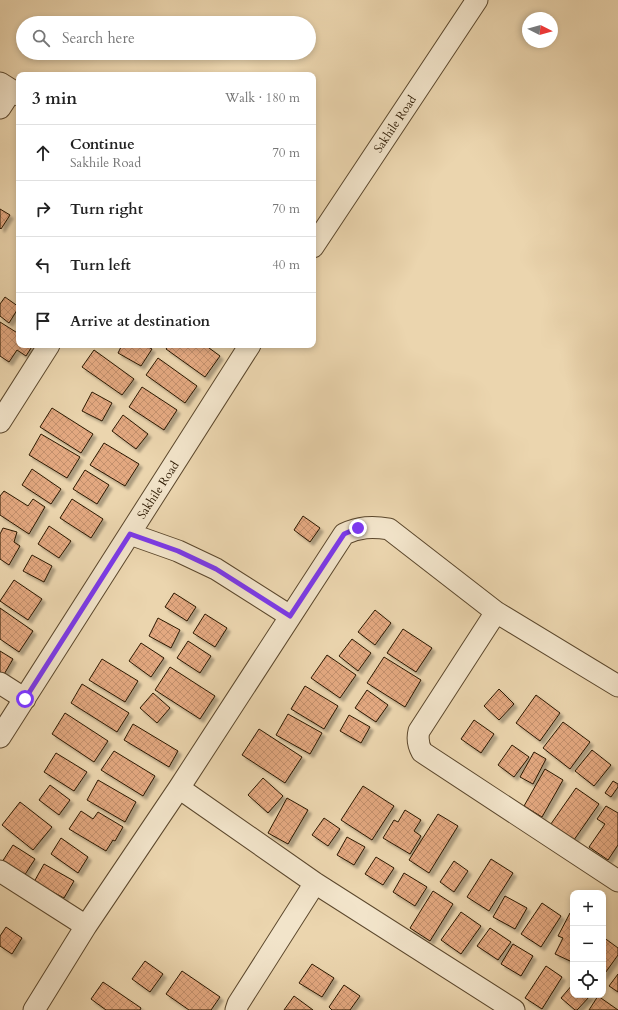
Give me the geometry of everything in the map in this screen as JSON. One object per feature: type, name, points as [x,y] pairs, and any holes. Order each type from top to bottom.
[{"type":"street","name":"Sakhile Road","points":[[316,242],[477,0]]},
{"type":"street","points":[[0,108],[10,90]]},
{"type":"street","points":[[0,422],[47,348]]},
{"type":"street","name":"Sakhile Road","points":[[0,737],[248,348]]},
{"type":"street","points":[[34,1010],[86,926],[179,788],[344,534],[358,528],[376,527],[389,529],[496,612],[618,686]]},
{"type":"street","points":[[130,534],[178,551],[216,569],[290,616]]},
{"type":"street","points":[[496,612],[419,731],[419,748],[422,752],[618,881]]},
{"type":"street","points":[[0,683],[25,699]]},
{"type":"street","points":[[179,788],[314,883],[514,1010]]},
{"type":"street","points":[[0,872],[86,926]]},
{"type":"street","points":[[236,1010],[238,1004],[314,883]]},
{"type":"building","points":[[0,209],[10,215],[1,229],[0,228]]},
{"type":"building","points":[[5,297],[16,305],[16,312],[9,323],[0,316],[0,304]]},
{"type":"building","points":[[0,322],[16,332],[16,348],[31,348],[26,356],[17,350],[9,362],[0,356]]},
{"type":"building","points":[[120,348],[152,349],[141,366],[118,353]]},
{"type":"building","points":[[209,348],[220,356],[205,377],[166,349]]},
{"type":"building","points":[[94,350],[134,379],[122,395],[82,367]]},
{"type":"building","points":[[158,358],[197,386],[185,403],[146,375]]},
{"type":"building","points":[[142,387],[177,410],[164,430],[129,407]]},
{"type":"building","points":[[92,392],[112,403],[102,421],[82,411]]},
{"type":"building","points":[[52,408],[93,434],[81,453],[40,427]]},
{"type":"building","points":[[123,415],[148,434],[136,449],[112,431]]},
{"type":"building","points":[[41,434],[80,457],[67,478],[29,455]]},
{"type":"building","points":[[104,443],[139,464],[125,486],[90,465]]},
{"type":"building","points":[[32,469],[61,489],[51,504],[22,485]]},
{"type":"building","points":[[85,470],[109,485],[97,504],[73,489]]},
{"type":"building","points":[[4,491],[28,506],[33,499],[45,507],[29,534],[0,515],[0,496]]},
{"type":"building","points":[[72,499],[103,519],[91,538],[60,518]]},
{"type":"building","points":[[303,516],[320,528],[310,542],[294,530]]},
{"type":"building","points":[[49,526],[71,541],[59,558],[38,544]]},
{"type":"building","points":[[3,528],[17,532],[14,542],[20,546],[9,565],[0,559],[0,534]]},
{"type":"building","points":[[32,555],[52,566],[44,582],[23,571]]},
{"type":"building","points":[[14,580],[42,599],[28,620],[0,601]]},
{"type":"building","points":[[174,593],[196,607],[187,621],[165,607]]},
{"type":"building","points":[[0,608],[33,631],[19,652],[0,639]]},
{"type":"building","points":[[375,610],[391,623],[375,645],[358,632]]},
{"type":"building","points":[[205,614],[227,628],[215,647],[193,633]]},
{"type":"building","points":[[158,618],[180,630],[171,648],[149,636]]},
{"type":"building","points":[[403,629],[432,648],[416,672],[387,653]]},
{"type":"building","points":[[352,639],[371,653],[358,671],[339,656]]},
{"type":"building","points":[[188,641],[211,656],[200,673],[177,658]]},
{"type":"building","points":[[141,643],[164,658],[151,677],[129,661]]},
{"type":"building","points":[[0,651],[13,659],[3,676],[0,674]]},
{"type":"building","points":[[327,655],[356,675],[340,698],[311,678]]},
{"type":"building","points":[[384,657],[421,680],[405,707],[367,683]]},
{"type":"building","points":[[102,659],[138,681],[125,702],[89,680]]},
{"type":"building","points":[[170,667],[215,696],[200,719],[155,690]]},
{"type":"building","points":[[82,684],[129,713],[117,732],[71,703]]},
{"type":"building","points":[[305,686],[338,706],[324,729],[291,709]]},
{"type":"building","points":[[499,689],[514,704],[499,720],[484,706]]},
{"type":"building","points":[[367,690],[388,705],[376,722],[355,708]]},
{"type":"building","points":[[153,693],[170,708],[157,723],[140,708]]},
{"type":"building","points":[[536,695],[560,713],[540,741],[516,723]]},
{"type":"building","points":[[65,713],[108,741],[94,762],[52,734]]},
{"type":"building","points":[[288,714],[322,733],[310,754],[276,735]]},
{"type":"building","points":[[349,715],[370,727],[361,743],[340,731]]},
{"type":"building","points":[[474,720],[494,734],[481,753],[461,739]]},
{"type":"building","points":[[563,722],[590,742],[570,769],[543,748]]},
{"type":"building","points":[[133,724],[178,751],[169,767],[124,740]]},
{"type":"building","points":[[259,729],[302,757],[285,783],[242,755]]},
{"type":"building","points":[[512,745],[529,757],[514,777],[498,765]]},
{"type":"building","points":[[592,750],[611,765],[594,786],[575,771]]},
{"type":"building","points":[[114,751],[155,776],[143,796],[101,770]]},
{"type":"building","points":[[534,752],[546,759],[533,784],[520,777]]},
{"type":"building","points":[[56,753],[87,772],[74,791],[44,772]]},
{"type":"building","points":[[545,769],[563,780],[542,817],[524,806]]},
{"type":"building","points":[[263,778],[283,796],[268,813],[248,795]]},
{"type":"building","points":[[98,780],[136,802],[125,822],[87,800]]},
{"type":"building","points":[[613,781],[618,784],[618,787],[611,797],[605,793]]},
{"type":"building","points":[[50,785],[70,800],[59,815],[39,800]]},
{"type":"building","points":[[363,786],[394,806],[372,840],[341,820]]},
{"type":"building","points":[[576,788],[599,804],[569,847],[546,831]]},
{"type":"building","points":[[287,798],[308,810],[288,844],[268,833]]},
{"type":"building","points":[[20,802],[52,827],[33,850],[2,825]]},
{"type":"building","points":[[606,806],[618,813],[618,845],[608,860],[589,847],[605,824],[597,819]]},
{"type":"building","points":[[405,810],[421,820],[414,831],[421,836],[410,854],[383,838],[394,820],[398,822]]},
{"type":"building","points":[[81,811],[93,819],[98,812],[123,827],[115,841],[113,840],[106,851],[69,829]]},
{"type":"building","points":[[438,814],[458,826],[429,873],[409,860]]},
{"type":"building","points":[[324,818],[340,829],[328,846],[312,835]]},
{"type":"building","points":[[347,837],[365,847],[354,865],[337,855]]},
{"type":"building","points":[[61,838],[88,857],[78,873],[51,854]]},
{"type":"building","points":[[13,845],[35,859],[24,876],[2,862]]},
{"type":"building","points":[[376,857],[394,868],[383,885],[365,874]]},
{"type":"building","points":[[491,859],[513,873],[489,911],[467,897]]},
{"type":"building","points":[[454,861],[468,871],[454,892],[440,882]]},
{"type":"building","points":[[44,864],[74,881],[64,898],[34,882]]},
{"type":"building","points":[[404,873],[427,887],[415,906],[393,892]]},
{"type":"building","points":[[433,891],[453,904],[430,941],[410,928]]},
{"type":"building","points":[[505,896],[527,908],[515,929],[493,917]]},
{"type":"building","points":[[542,903],[561,916],[541,947],[521,934]]},
{"type":"building","points":[[461,912],[481,926],[461,954],[441,940]]},
{"type":"building","points":[[570,913],[570,961],[555,954],[563,938],[558,936]]},
{"type":"building","points":[[6,927],[22,938],[12,954],[0,946],[0,936]]},
{"type":"building","points":[[490,928],[511,942],[498,960],[477,946]]},
{"type":"building","points":[[606,939],[618,948],[618,955],[606,972]]},
{"type":"building","points":[[513,944],[533,956],[521,976],[501,964]]},
{"type":"building","points":[[145,961],[163,974],[150,992],[132,979]]},
{"type":"building","points":[[312,964],[334,978],[322,997],[299,983]]},
{"type":"building","points":[[546,966],[562,977],[542,1009],[525,998]]},
{"type":"building","points":[[182,971],[220,997],[211,1010],[189,1010],[166,994]]},
{"type":"building","points":[[618,974],[618,992],[609,986]]},
{"type":"building","points":[[103,982],[141,1008],[140,1010],[106,1010],[91,999]]},
{"type":"building","points":[[344,985],[360,996],[350,1010],[332,1010],[329,1007]]},
{"type":"building","points":[[570,988],[570,998],[588,998],[577,1010],[575,1010],[561,998]]},
{"type":"building","points":[[294,996],[313,1010],[284,1010]]},
{"type":"building","points":[[597,998],[601,998],[618,1010],[589,1010]]},
{"type":"route","points":[[25,699],[130,534],[178,551],[216,569],[290,616],[344,534],[358,528]]}]
